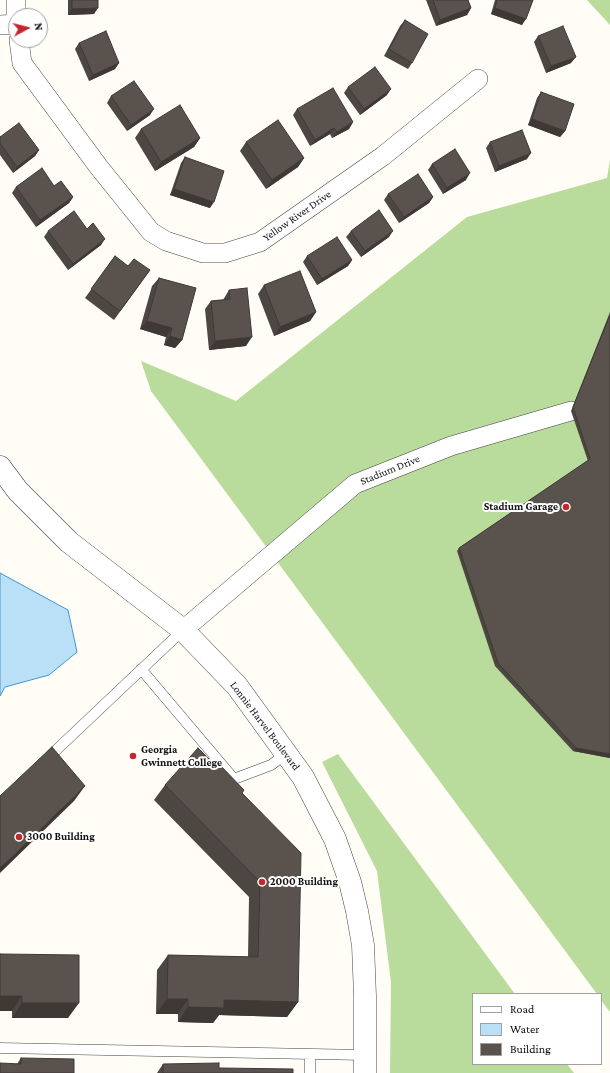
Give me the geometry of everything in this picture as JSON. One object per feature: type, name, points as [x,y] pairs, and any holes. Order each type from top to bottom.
[{"type":"street","name":"Yellow River Drive","points":[[20,48],[22,63],[98,166],[151,232],[166,241],[202,253],[225,252],[260,242],[383,156],[478,79]]},
{"type":"street","name":"Stadium Drive","points":[[183,630],[354,484],[451,446],[571,410]]},
{"type":"street","name":"Lonnie Harvel Boulevard","points":[[0,467],[18,491],[69,542],[183,630],[237,686],[307,784],[336,839],[350,882],[363,945],[365,1064]]},
{"type":"lane","points":[[62,770],[51,755],[183,630]]},
{"type":"lane","points":[[141,669],[234,779],[271,765],[287,754]]},
{"type":"lane","points":[[0,1048],[310,1054],[365,1064]]},
{"type":"lane","points":[[310,1054],[310,1073]]},
{"type":"green space","points":[[587,0],[610,0],[610,25]]},
{"type":"green space","points":[[610,160],[610,1012],[602,1001],[602,993],[596,993],[151,391],[141,361],[236,401],[467,217],[607,178]]},
{"type":"green space","points":[[338,754],[514,993],[472,993],[472,1065],[568,1065],[574,1073],[390,1073],[391,982],[377,871],[322,762]]},
{"type":"water","points":[[0,573],[68,610],[77,652],[49,675],[5,687],[0,696]]},
{"type":"building","points":[[72,0],[98,0],[98,8],[72,9]]},
{"type":"building","points":[[433,0],[468,0],[471,8],[440,20]]},
{"type":"building","points":[[497,0],[533,0],[526,19],[495,8]]},
{"type":"building","points":[[405,20],[428,34],[412,63],[389,49]]},
{"type":"building","points":[[563,26],[576,57],[551,66],[538,36]]},
{"type":"building","points":[[106,31],[119,63],[93,75],[79,43]]},
{"type":"building","points":[[375,67],[391,89],[364,109],[348,87]]},
{"type":"building","points":[[134,81],[154,109],[131,125],[111,96]]},
{"type":"building","points":[[333,88],[353,122],[337,132],[334,128],[315,140],[297,109]]},
{"type":"building","points":[[541,92],[574,104],[565,131],[532,119]]},
{"type":"building","points":[[180,105],[200,138],[161,162],[141,129]]},
{"type":"building","points":[[278,120],[304,158],[272,180],[246,142]]},
{"type":"building","points":[[19,123],[39,150],[17,167],[0,143],[0,137]]},
{"type":"building","points":[[522,130],[531,153],[499,166],[490,142]]},
{"type":"building","points":[[455,149],[470,173],[447,188],[432,164]]},
{"type":"building","points":[[185,157],[224,171],[214,202],[174,189]]},
{"type":"building","points":[[42,168],[54,186],[61,181],[73,197],[40,220],[16,187]]},
{"type":"building","points":[[418,174],[433,197],[404,217],[388,194]]},
{"type":"building","points":[[379,210],[393,231],[365,251],[351,231]]},
{"type":"building","points":[[74,211],[87,229],[93,223],[105,239],[73,264],[48,231]]},
{"type":"building","points":[[337,237],[352,260],[322,279],[307,256]]},
{"type":"building","points":[[115,256],[128,266],[134,259],[150,270],[120,311],[91,289]]},
{"type":"building","points":[[300,271],[316,312],[280,327],[264,285]]},
{"type":"building","points":[[159,278],[196,288],[182,340],[170,336],[172,328],[147,321]]},
{"type":"building","points":[[247,288],[252,337],[215,341],[211,301],[230,299],[229,290]]},
{"type":"building","name":"Stadium Garage","points":[[610,315],[610,754],[576,748],[498,663],[459,548],[590,459],[573,407]]},
{"type":"building","name":"3000 Building","points":[[52,747],[85,786],[0,868],[0,796]]},
{"type":"building","name":"2000 Building","points":[[198,748],[217,767],[220,765],[244,790],[242,793],[301,853],[298,1002],[224,1000],[224,1008],[188,1007],[188,999],[167,999],[168,955],[258,957],[260,882],[165,785]]},
{"type":"building","points":[[0,954],[79,955],[79,1003],[22,1003],[22,996],[0,996]]},
{"type":"building","points":[[21,1058],[74,1059],[74,1073],[0,1073],[0,1063],[21,1064]]},
{"type":"building","points":[[219,1063],[219,1068],[293,1069],[293,1073],[163,1073],[163,1064]]},
{"type":"place","name":"Stadium Garage","points":[[566,507]]},
{"type":"place","name":"Georgia Gwinnett College","points":[[133,756]]},
{"type":"place","name":"3000 Building","points":[[19,837]]},
{"type":"place","name":"2000 Building","points":[[262,882]]}]
